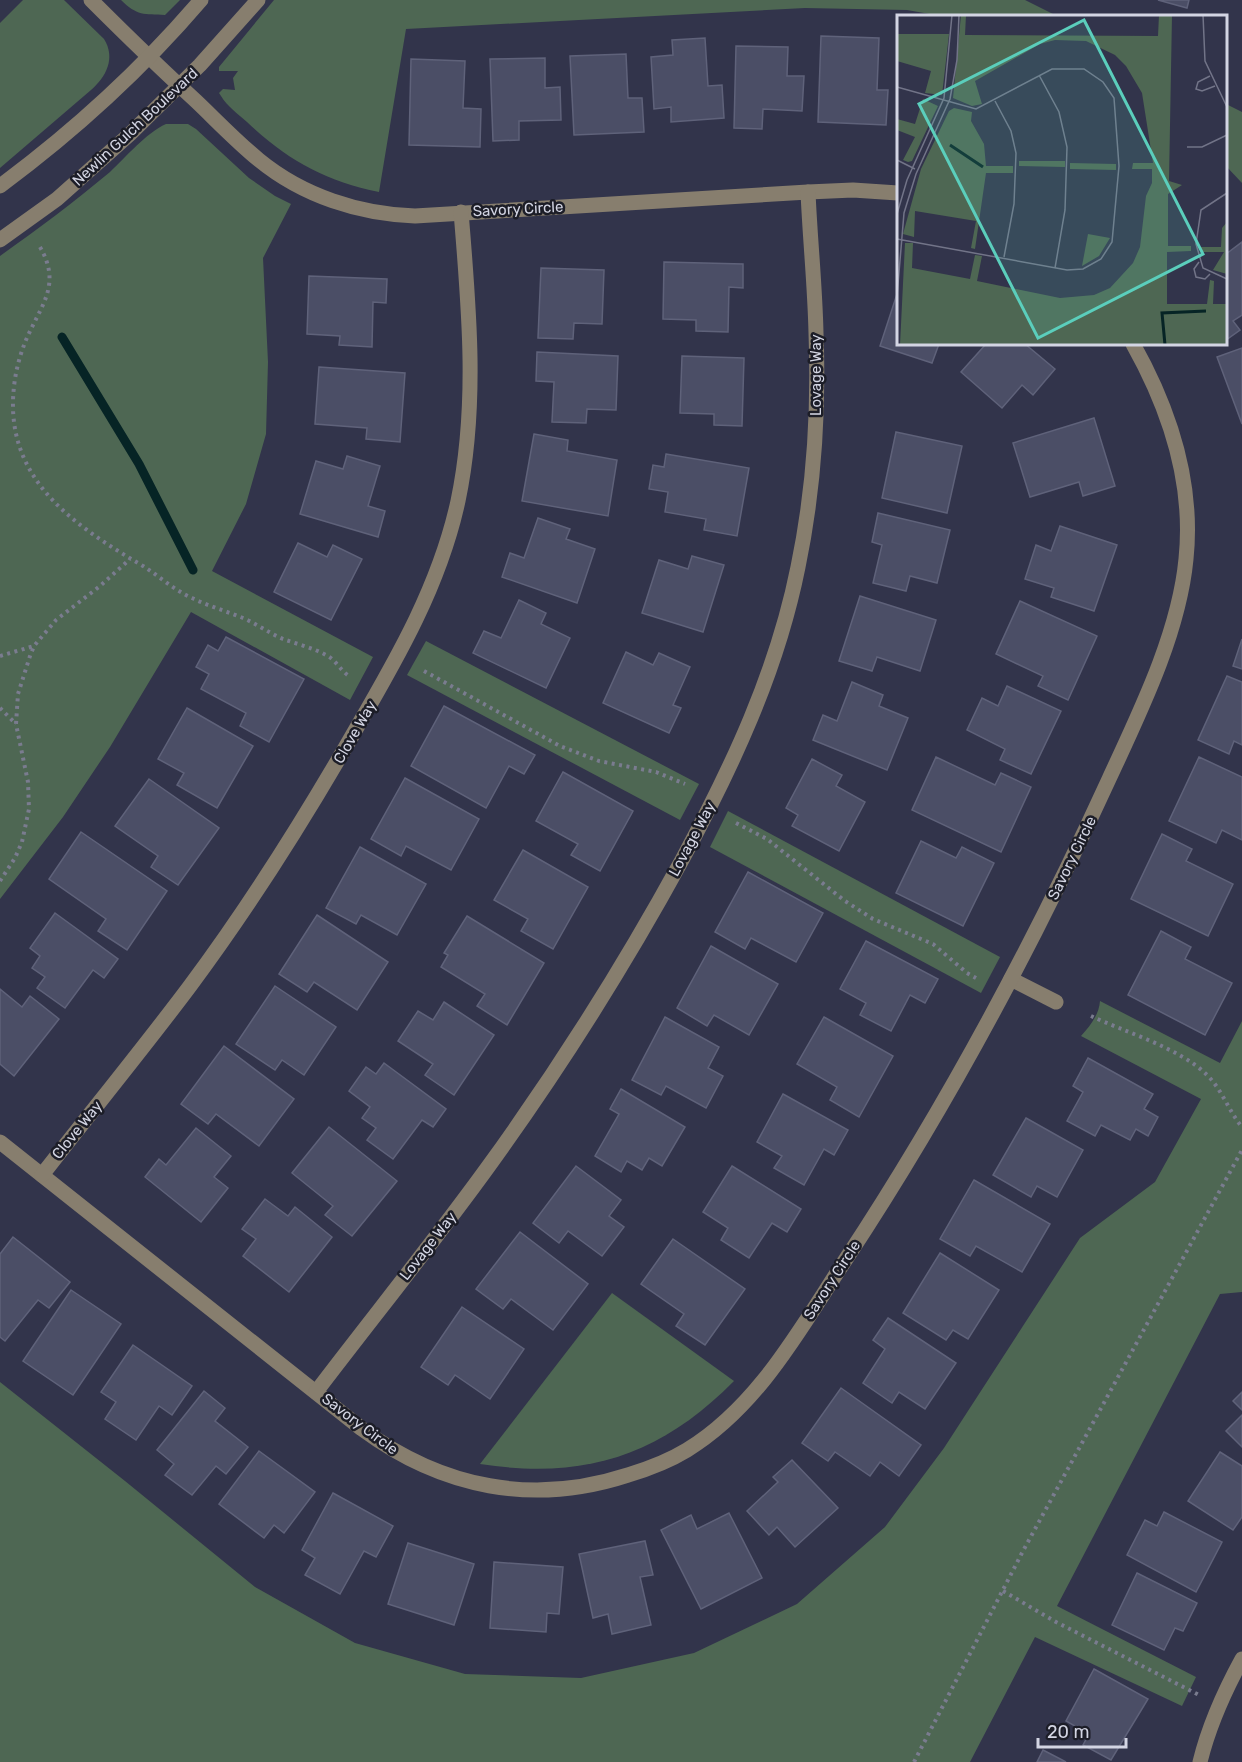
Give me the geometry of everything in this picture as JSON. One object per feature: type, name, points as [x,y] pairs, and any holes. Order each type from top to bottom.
[{"type":"street","name":"Savory Circle","points":[[91,0],[149,58],[264,164],[282,176],[339,204],[383,214],[415,216],[808,192],[853,190],[897,193]]},
{"type":"street","points":[[0,186],[106,99],[149,58],[201,0]]},
{"type":"street","name":"Newlin Gulch Boulevard","points":[[0,240],[57,199],[96,166],[180,86],[258,0]]},
{"type":"street","name":"Lovage Way","points":[[316,1392],[486,1169],[551,1076],[660,900],[714,798],[756,709],[777,650],[793,593],[807,520],[813,469],[817,339],[808,192]]},
{"type":"street","name":"Clove Way","points":[[42,1175],[190,986],[262,883],[378,692],[431,588],[445,549],[457,503],[468,437],[470,357],[461,212]]},
{"type":"street","name":"Savory Circle","points":[[0,1142],[362,1429],[394,1452],[433,1470],[482,1485],[533,1490],[592,1485],[634,1473],[689,1449],[737,1410],[785,1352],[929,1127],[973,1052],[1011,979],[1078,846],[1134,724],[1166,644],[1182,586],[1187,524],[1181,469],[1171,425],[1161,396],[1133,345]]},
{"type":"street","points":[[1011,979],[1056,1002]]},
{"type":"street","points":[[1200,1762],[1218,1706],[1242,1659]]},
{"type":"path","points":[[40,247],[50,271],[49,289],[26,339],[15,376],[12,411],[14,436],[20,452],[42,489],[61,510],[86,531],[194,599],[246,619],[282,638],[328,656],[342,672],[349,676]]},
{"type":"path","points":[[0,881],[22,842],[28,809],[28,782],[16,724],[20,683],[34,646],[56,620],[100,586],[129,559]]},
{"type":"path","points":[[0,656],[34,646]]},
{"type":"path","points":[[424,671],[560,746],[599,761],[656,772],[685,784]]},
{"type":"path","points":[[0,708],[16,724]]},
{"type":"path","points":[[736,823],[767,840],[845,901],[880,922],[933,944],[976,978]]},
{"type":"path","points":[[1091,1016],[1180,1055],[1198,1067],[1221,1091],[1242,1127]]},
{"type":"path","points":[[914,1762],[1003,1591],[1242,1150]]},
{"type":"path","points":[[1003,1591],[1056,1622],[1200,1696]]},
{"type":"green space","points":[[23,0],[64,0],[104,39],[108,46],[109,60],[105,73],[96,85],[0,168],[0,23]]},
{"type":"green space","points":[[121,0],[180,0],[165,15],[141,13]]},
{"type":"green space","points":[[274,0],[1025,0],[1055,15],[935,15],[907,10],[805,8],[406,29],[379,192],[324,175],[277,147],[226,103],[219,93],[223,89],[235,90],[233,78],[238,71],[219,71],[219,67]]},
{"type":"green space","points":[[1227,104],[1242,112],[1242,183],[1227,167]]},
{"type":"green space","points":[[166,124],[188,124],[196,129],[249,178],[291,204],[263,258],[268,362],[266,434],[246,504],[212,571],[373,657],[350,700],[191,612],[110,747],[63,817],[0,899],[0,256],[83,194],[144,139]]},
{"type":"green space","points":[[426,641],[699,784],[680,820],[407,675]]},
{"type":"green space","points":[[728,811],[1000,957],[981,993],[710,847]]},
{"type":"green space","points":[[1100,1001],[1220,1063],[1242,1021],[1242,1292],[1220,1294],[1057,1606],[1196,1677],[1182,1706],[1035,1637],[970,1762],[0,1762],[0,1382],[255,1587],[355,1643],[465,1674],[581,1678],[694,1653],[797,1604],[885,1527],[944,1448],[1080,1238],[1155,1182],[1201,1099],[1081,1036],[1096,1016]]},
{"type":"green space","points":[[612,1293],[734,1381],[706,1407],[678,1428],[618,1457],[587,1465],[553,1468],[518,1468],[480,1464]]},
{"type":"building","points":[[1158,0],[1189,0],[1187,8]]},
{"type":"building","points":[[821,36],[879,38],[877,90],[888,90],[886,125],[818,122]]},
{"type":"building","points":[[705,38],[708,86],[722,85],[724,118],[671,122],[671,107],[654,109],[651,57],[673,55],[672,40]]},
{"type":"building","points":[[736,46],[788,47],[787,76],[804,76],[802,111],[763,109],[762,129],[734,128]]},
{"type":"building","points":[[626,54],[628,98],[642,98],[644,132],[574,135],[570,56]]},
{"type":"building","points":[[545,58],[545,88],[560,87],[561,120],[519,121],[519,140],[493,141],[490,59]]},
{"type":"building","points":[[411,59],[465,61],[463,108],[481,109],[480,147],[409,145]]},
{"type":"building","points":[[1242,242],[1242,315],[1233,321],[1240,330],[1227,339],[1227,253]]},
{"type":"building","points":[[664,262],[743,264],[743,288],[729,287],[728,332],[696,331],[696,320],[663,319]]},
{"type":"building","points":[[541,268],[604,270],[602,324],[574,323],[573,339],[538,338]]},
{"type":"building","points":[[309,276],[387,279],[386,303],[373,302],[372,347],[339,345],[340,336],[307,334]]},
{"type":"building","points":[[897,294],[897,345],[939,345],[932,363],[880,346]]},
{"type":"building","points":[[985,345],[1026,345],[1055,369],[1033,395],[1022,385],[1002,408],[961,372]]},
{"type":"building","points":[[1242,348],[1242,424],[1217,357]]},
{"type":"building","points":[[537,352],[618,356],[616,410],[587,409],[586,423],[552,422],[554,382],[536,381]]},
{"type":"building","points":[[682,356],[744,358],[742,426],[714,425],[714,414],[680,413]]},
{"type":"building","points":[[319,367],[405,373],[400,442],[366,439],[367,428],[315,424]]},
{"type":"building","points":[[1094,418],[1115,486],[1083,496],[1079,482],[1030,497],[1013,443]]},
{"type":"building","points":[[896,432],[962,446],[947,513],[882,498]]},
{"type":"building","points":[[534,434],[568,440],[567,451],[617,460],[608,516],[522,501]]},
{"type":"building","points":[[666,454],[749,468],[737,536],[704,530],[706,519],[665,512],[668,492],[649,489],[653,465],[664,467]]},
{"type":"building","points":[[347,456],[380,466],[368,506],[385,511],[378,537],[300,514],[316,461],[343,469]]},
{"type":"building","points":[[878,513],[950,530],[937,583],[910,576],[906,591],[873,583],[882,545],[872,542]]},
{"type":"building","points":[[538,518],[570,529],[566,539],[595,549],[577,603],[502,577],[510,553],[524,558]]},
{"type":"building","points":[[1060,526],[1117,545],[1094,611],[1051,597],[1054,588],[1025,579],[1036,545],[1051,551]]},
{"type":"building","points":[[298,543],[327,557],[333,545],[362,559],[331,620],[274,592]]},
{"type":"building","points":[[692,556],[724,565],[703,632],[642,613],[659,560],[688,569]]},
{"type":"building","points":[[860,596],[936,620],[920,671],[877,657],[872,671],[839,661]]},
{"type":"building","points":[[519,600],[546,613],[541,624],[570,638],[546,688],[473,653],[484,631],[501,638]]},
{"type":"building","points":[[1020,601],[1097,636],[1068,700],[1038,686],[1043,676],[996,654]]},
{"type":"building","points":[[226,637],[304,679],[269,742],[240,726],[246,713],[201,689],[209,674],[196,667],[208,645],[218,651]]},
{"type":"building","points":[[1242,639],[1242,669],[1233,666]]},
{"type":"building","points":[[626,652],[653,665],[659,653],[690,667],[673,705],[681,708],[669,733],[603,703]]},
{"type":"building","points":[[1227,676],[1242,682],[1242,745],[1234,741],[1229,754],[1198,740]]},
{"type":"building","points":[[852,682],[883,695],[879,706],[908,718],[887,770],[813,740],[823,715],[837,721]]},
{"type":"building","points":[[1007,686],[1061,711],[1031,774],[1000,760],[1005,749],[967,730],[982,698],[998,706]]},
{"type":"building","points":[[444,706],[535,755],[524,774],[509,766],[486,808],[411,766]]},
{"type":"building","points":[[187,708],[253,746],[217,808],[177,785],[184,773],[158,759]]},
{"type":"building","points":[[936,757],[995,785],[1001,773],[1031,787],[1001,852],[912,810]]},
{"type":"building","points":[[1199,757],[1242,777],[1242,840],[1222,830],[1216,843],[1169,821]]},
{"type":"building","points":[[812,759],[842,775],[836,786],[865,802],[839,851],[792,826],[798,815],[786,808]]},
{"type":"building","points":[[563,772],[633,811],[600,871],[571,855],[578,844],[536,821]]},
{"type":"building","points":[[405,778],[479,819],[451,870],[406,846],[401,856],[371,839]]},
{"type":"building","points":[[149,779],[219,828],[178,885],[151,867],[158,856],[115,826]]},
{"type":"building","points":[[81,832],[167,891],[127,950],[98,931],[106,919],[49,879]]},
{"type":"building","points":[[1162,834],[1192,849],[1186,861],[1233,884],[1208,936],[1131,899]]},
{"type":"building","points":[[921,841],[956,858],[962,847],[994,863],[963,926],[896,893]]},
{"type":"building","points":[[360,847],[426,884],[397,935],[361,915],[356,924],[326,908]]},
{"type":"building","points":[[523,850],[588,887],[553,949],[521,931],[528,919],[494,900]]},
{"type":"building","points":[[748,872],[823,913],[796,962],[751,938],[745,949],[715,932]]},
{"type":"building","points":[[55,913],[118,959],[104,978],[93,970],[65,1008],[37,988],[45,977],[32,968],[40,956],[30,948]]},
{"type":"building","points":[[317,915],[388,962],[357,1010],[314,982],[307,992],[279,974]]},
{"type":"building","points":[[467,916],[544,963],[507,1025],[477,1006],[485,994],[441,967],[448,955],[444,953]]},
{"type":"building","points":[[1161,931],[1191,947],[1185,959],[1232,983],[1205,1035],[1128,995]]},
{"type":"building","points":[[866,941],[938,979],[925,1003],[910,995],[891,1031],[860,1015],[866,1003],[840,989]]},
{"type":"building","points":[[711,946],[778,984],[749,1035],[714,1015],[707,1026],[677,1008]]},
{"type":"building","points":[[275,986],[336,1027],[304,1075],[282,1060],[275,1070],[236,1044]]},
{"type":"building","points":[[0,989],[22,1007],[30,996],[59,1019],[14,1076],[0,1064]]},
{"type":"building","points":[[444,1002],[494,1035],[454,1095],[425,1075],[433,1064],[398,1041],[418,1011],[433,1020]]},
{"type":"building","points":[[665,1017],[719,1047],[708,1068],[723,1076],[706,1108],[666,1086],[661,1095],[632,1080]]},
{"type":"building","points":[[824,1017],[893,1056],[859,1117],[830,1100],[837,1087],[797,1064]]},
{"type":"building","points":[[224,1046],[294,1099],[259,1146],[216,1114],[208,1124],[181,1104]]},
{"type":"building","points":[[1088,1058],[1153,1094],[1144,1109],[1158,1117],[1148,1136],[1136,1129],[1130,1140],[1101,1125],[1095,1136],[1067,1121],[1083,1092],[1073,1086]]},
{"type":"building","points":[[384,1063],[446,1109],[433,1127],[422,1120],[393,1159],[367,1140],[376,1128],[362,1118],[370,1107],[349,1091],[366,1067],[376,1074]]},
{"type":"building","points":[[621,1089],[685,1127],[662,1166],[649,1158],[642,1170],[627,1161],[621,1172],[595,1156],[619,1114],[610,1109]]},
{"type":"building","points":[[783,1094],[848,1130],[834,1155],[824,1149],[804,1185],[774,1168],[782,1156],[757,1142]]},
{"type":"building","points":[[1026,1118],[1083,1150],[1057,1197],[1037,1186],[1031,1197],[993,1175]]},
{"type":"building","points":[[329,1127],[397,1181],[352,1236],[325,1215],[333,1206],[292,1173]]},
{"type":"building","points":[[196,1128],[231,1156],[214,1177],[228,1188],[201,1222],[145,1177],[159,1159],[166,1165]]},
{"type":"building","points":[[576,1166],[621,1200],[609,1216],[624,1227],[602,1256],[568,1231],[559,1243],[533,1223]]},
{"type":"building","points":[[732,1166],[801,1209],[787,1232],[772,1223],[749,1258],[721,1240],[728,1228],[703,1212]]},
{"type":"building","points":[[974,1180],[1050,1224],[1022,1272],[976,1246],[970,1256],[940,1239]]},
{"type":"building","points":[[265,1199],[288,1216],[295,1207],[332,1237],[289,1292],[243,1256],[256,1239],[242,1229]]},
{"type":"building","points":[[520,1232],[588,1284],[553,1330],[511,1299],[503,1309],[476,1289]]},
{"type":"building","points":[[13,1237],[70,1282],[49,1308],[38,1300],[5,1341],[0,1337],[0,1254]]},
{"type":"building","points":[[673,1239],[745,1289],[705,1345],[676,1326],[684,1314],[641,1284]]},
{"type":"building","points":[[940,1253],[999,1290],[968,1339],[953,1330],[946,1340],[903,1313]]},
{"type":"building","points":[[71,1290],[121,1324],[73,1395],[23,1361]]},
{"type":"building","points":[[462,1307],[524,1349],[490,1399],[455,1375],[448,1385],[421,1367]]},
{"type":"building","points":[[888,1318],[956,1363],[925,1409],[899,1392],[892,1403],[863,1383],[885,1349],[873,1340]]},
{"type":"building","points":[[133,1345],[192,1386],[172,1415],[159,1406],[136,1440],[105,1419],[116,1402],[101,1392]]},
{"type":"building","points":[[841,1388],[921,1445],[899,1476],[880,1462],[870,1476],[835,1452],[828,1461],[802,1443]]},
{"type":"building","points":[[204,1391],[225,1408],[215,1421],[248,1447],[226,1474],[216,1466],[192,1495],[165,1475],[174,1464],[157,1450]]},
{"type":"building","points":[[1242,1392],[1242,1410],[1233,1401]]},
{"type":"building","points":[[1242,1415],[1242,1447],[1226,1431]]},
{"type":"building","points":[[259,1451],[315,1492],[284,1533],[274,1525],[264,1538],[219,1504]]},
{"type":"building","points":[[1220,1452],[1242,1466],[1242,1517],[1233,1530],[1188,1501]]},
{"type":"building","points":[[792,1460],[838,1508],[795,1547],[777,1527],[769,1535],[747,1511],[778,1482],[773,1477]]},
{"type":"building","points":[[333,1493],[393,1526],[376,1557],[364,1551],[340,1594],[305,1575],[315,1558],[302,1550]]},
{"type":"building","points":[[1164,1512],[1222,1542],[1196,1592],[1127,1555],[1145,1520],[1157,1526]]},
{"type":"building","points":[[729,1513],[762,1578],[701,1609],[661,1530],[691,1515],[697,1529]]},
{"type":"building","points":[[645,1541],[653,1575],[640,1577],[651,1625],[612,1634],[608,1614],[593,1618],[579,1554]]},
{"type":"building","points":[[408,1543],[474,1564],[454,1625],[388,1604]]},
{"type":"building","points":[[494,1562],[563,1567],[559,1614],[547,1613],[546,1632],[490,1628]]},
{"type":"building","points":[[1137,1573],[1197,1603],[1183,1631],[1175,1628],[1164,1650],[1112,1625]]},
{"type":"building","points":[[1094,1669],[1148,1699],[1111,1760],[1083,1745],[1089,1734],[1066,1721]]},
{"type":"building","points":[[1043,1750],[1066,1762],[1037,1762]]},
{"type":"waterway","points":[[62,337],[139,464],[193,570]]}]
